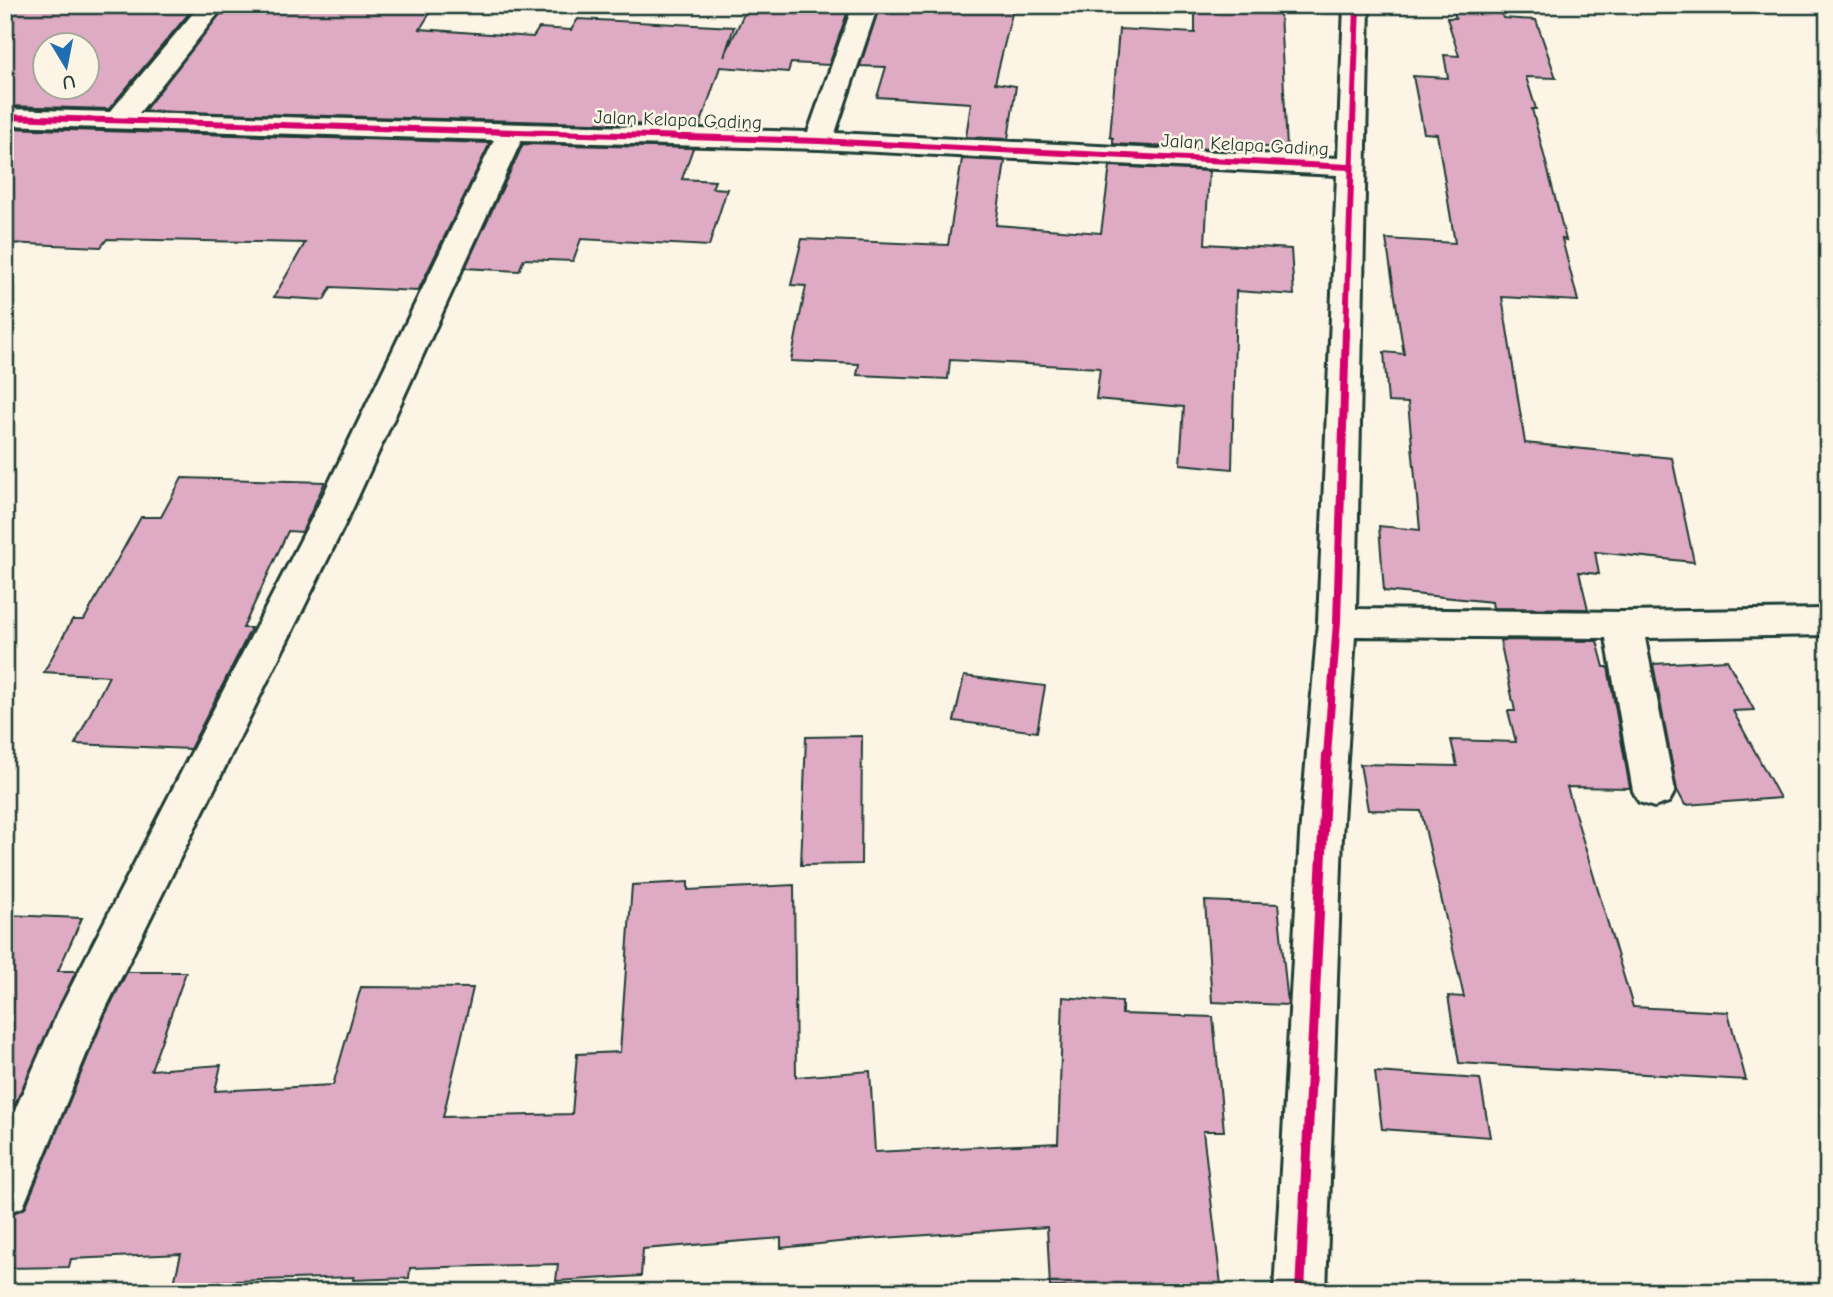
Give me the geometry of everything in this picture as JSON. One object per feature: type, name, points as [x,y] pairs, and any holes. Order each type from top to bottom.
[{"type":"street","points":[[119,119],[213,5]]},
{"type":"street","points":[[819,141],[866,5]]},
{"type":"street","points":[[1300,1292],[1321,835],[1336,622],[1357,5]]},
{"type":"street","name":"Jalan Kelapa Gading","points":[[5,117],[819,141],[1350,167]]},
{"type":"street","points":[[5,1191],[81,1012],[332,514],[512,131]]},
{"type":"street","points":[[1336,622],[1623,625],[1828,622]]},
{"type":"street","points":[[1623,625],[1654,791]]},
{"type":"building","points":[[5,5],[196,5],[109,109],[5,106]]},
{"type":"building","points":[[227,5],[435,5],[420,29],[533,37],[539,28],[571,30],[578,19],[734,27],[724,57],[748,5],[850,5],[829,65],[791,63],[788,72],[720,67],[700,126],[144,111]]},
{"type":"building","points":[[880,5],[1014,5],[995,83],[1016,86],[1008,139],[966,137],[971,103],[877,97],[886,67],[860,66]]},
{"type":"building","points":[[1195,5],[1262,5],[1263,13],[1280,14],[1287,148],[1210,144],[1210,149],[1113,144],[1113,138],[1110,137],[1119,29],[1195,33]]},
{"type":"building","points":[[1451,5],[1498,5],[1503,18],[1536,20],[1556,78],[1526,77],[1536,109],[1532,109],[1566,240],[1562,239],[1578,301],[1502,297],[1525,443],[1672,458],[1694,562],[1595,552],[1599,574],[1579,572],[1588,609],[1493,608],[1492,602],[1384,591],[1379,526],[1420,530],[1408,403],[1388,402],[1384,352],[1404,354],[1386,239],[1455,243],[1437,134],[1424,133],[1413,76],[1448,78],[1444,55],[1459,56],[1447,18],[1456,18]]},
{"type":"building","points":[[5,128],[490,143],[418,291],[331,287],[324,300],[274,297],[305,243],[107,239],[101,247],[5,243]]},
{"type":"building","points":[[523,144],[693,148],[682,179],[715,181],[712,188],[727,189],[709,246],[581,239],[573,261],[524,259],[519,271],[465,268]]},
{"type":"building","points":[[962,159],[1005,161],[996,225],[1101,233],[1110,166],[1209,171],[1205,244],[1291,249],[1294,295],[1236,291],[1232,469],[1180,464],[1184,407],[1096,399],[1100,368],[950,360],[948,379],[857,375],[859,364],[791,361],[806,286],[791,285],[802,239],[948,245]]},
{"type":"building","points":[[182,478],[325,482],[302,532],[288,531],[243,628],[251,628],[190,749],[75,744],[109,676],[44,672],[72,620],[84,620],[141,517],[161,517]]},
{"type":"building","points":[[1500,640],[1597,641],[1604,667],[1608,667],[1630,788],[1567,787],[1633,1007],[1728,1012],[1746,1080],[1459,1063],[1448,996],[1464,997],[1421,811],[1368,810],[1360,764],[1457,766],[1451,740],[1516,742],[1508,711],[1515,711]]},
{"type":"building","points":[[1727,660],[1754,710],[1733,711],[1780,798],[1685,805],[1677,790],[1653,664]]},
{"type":"building","points":[[964,676],[1045,686],[1037,732],[954,721]]},
{"type":"building","points":[[862,736],[861,864],[801,865],[806,737]]},
{"type":"building","points":[[688,882],[688,890],[794,885],[796,1077],[870,1071],[875,1152],[1058,1143],[1063,997],[1122,1002],[1122,1014],[1213,1017],[1224,1131],[1203,1131],[1221,1285],[1050,1287],[1047,1227],[868,1239],[781,1248],[781,1238],[643,1249],[641,1276],[556,1281],[558,1264],[410,1268],[409,1278],[353,1280],[354,1277],[174,1283],[181,1254],[71,1259],[69,1267],[5,1268],[5,1216],[25,1208],[105,1015],[127,972],[186,972],[151,1070],[221,1065],[215,1091],[333,1085],[361,987],[473,988],[443,1117],[572,1114],[577,1054],[620,1052],[632,885]]},
{"type":"building","points":[[1205,901],[1278,904],[1288,1005],[1212,1002]]},
{"type":"building","points":[[5,915],[82,918],[58,971],[76,971],[5,1126]]},
{"type":"building","points":[[1375,1072],[1480,1079],[1490,1137],[1382,1129]]},
{"type":"cycle path","points":[[1300,1292],[1321,836],[1337,622],[1357,5]]},
{"type":"cycle path","points":[[5,117],[819,141],[1350,167]]}]
